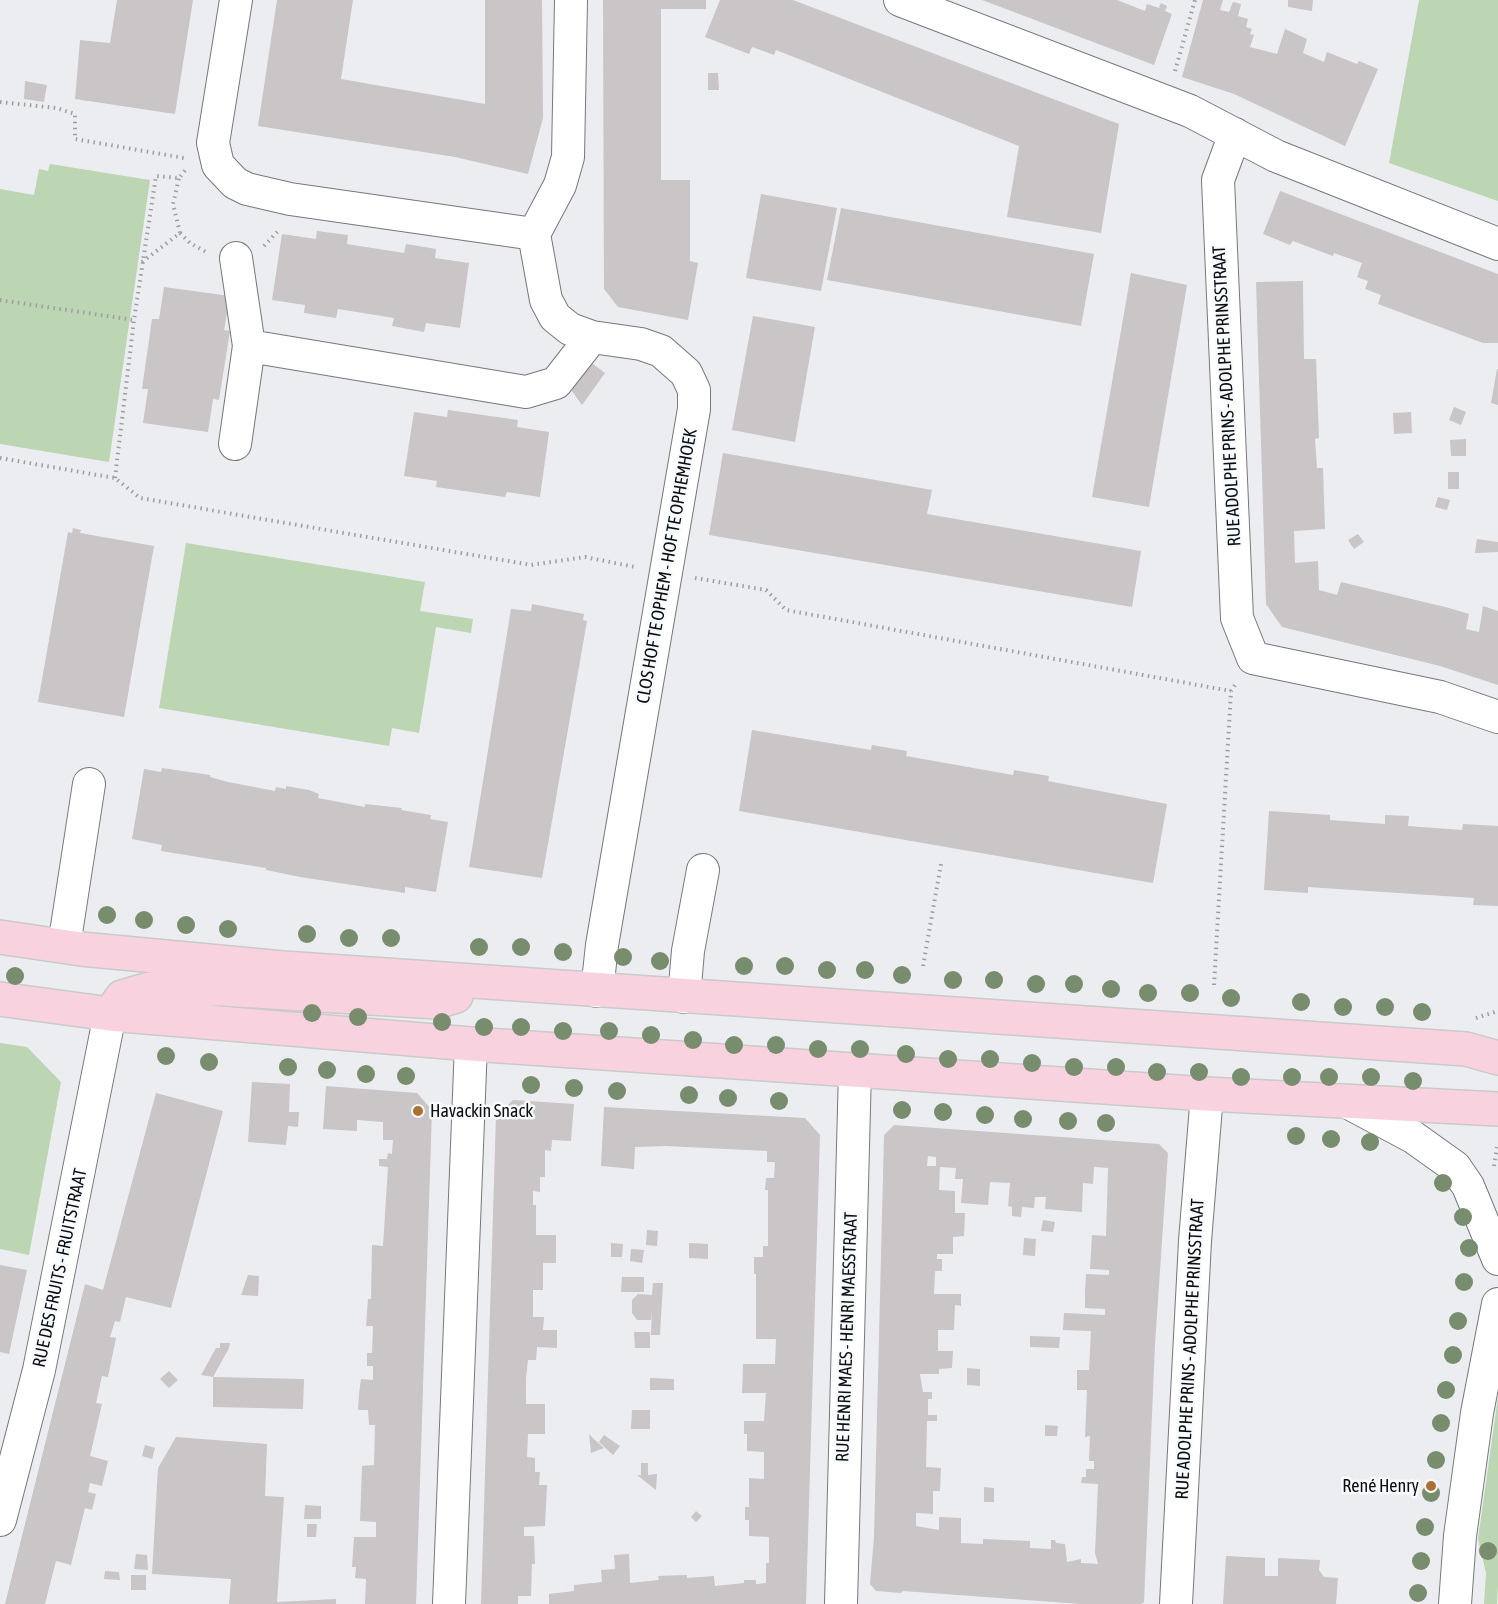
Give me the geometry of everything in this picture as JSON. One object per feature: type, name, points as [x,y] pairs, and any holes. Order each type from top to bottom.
[{"type":"main road","points":[[0,938],[283,968],[1466,1049],[1498,1058]]},
{"type":"main road","points":[[110,1014],[122,997],[149,989],[222,989],[437,1002],[498,984]]},
{"type":"main road","points":[[0,999],[110,1014],[471,1044],[1207,1094],[1498,1109]]},
{"type":"main road","points":[[1466,1049],[1498,1038]]},
{"type":"street","points":[[236,0],[213,143],[218,165],[235,183],[255,192],[290,199],[534,234],[560,185],[568,157],[571,0]]},
{"type":"street","points":[[900,0],[1166,102],[1276,156],[1498,244]]},
{"type":"street","name":"RUE ADOLPHE PRINS - ADOLPHE PRINSSTRAAT","points":[[1235,134],[1218,180],[1237,618],[1253,658]]},
{"type":"street","name":"CLOS HOF TE OPHEM - HOF TE OPHEMHOEK","points":[[534,234],[546,300],[555,317],[570,329],[592,337],[641,345],[661,351],[674,359],[686,373],[694,390],[694,409],[602,945],[597,991]]},
{"type":"street","points":[[235,444],[249,346],[236,258]]},
{"type":"street","points":[[249,346],[526,392],[556,383],[592,337]]},
{"type":"street","points":[[1253,658],[1440,697],[1498,717]]},
{"type":"street","points":[[64,946],[89,784]]},
{"type":"street","points":[[684,997],[688,951],[703,870]]},
{"type":"street","name":"RUE DES FRUITS - FRUITSTRAAT","points":[[0,1520],[39,1370],[110,1014]]},
{"type":"street","points":[[449,1604],[471,1044]]},
{"type":"street","name":"RUE HENRI MAES - HENRI MAESSTRAAT","points":[[841,1604],[855,1070]]},
{"type":"street","name":"RUE ADOLPHE PRINS - ADOLPHE PRINSSTRAAT","points":[[1176,1604],[1195,1241],[1207,1094]]},
{"type":"street","points":[[1347,1102],[1413,1137],[1455,1167],[1468,1186],[1498,1258]]},
{"type":"street","points":[[1455,1604],[1460,1536],[1477,1413],[1498,1304]]},
{"type":"path","points":[[1166,102],[1195,0]]},
{"type":"path","points":[[0,102],[56,108],[75,114],[75,139],[189,158],[186,170],[179,178],[173,204],[180,233],[141,262]]},
{"type":"path","points":[[115,478],[141,262],[156,176],[179,178]]},
{"type":"path","points":[[1,298],[134,320]]},
{"type":"path","points":[[0,458],[115,478],[140,498],[531,565],[585,557],[766,590],[786,610],[1231,691]]},
{"type":"path","points":[[1214,985],[1231,691],[1253,658]]},
{"type":"path","points":[[923,966],[941,864]]},
{"type":"green space","points":[[1419,0],[1498,0],[1498,201],[1389,163]]},
{"type":"green space","points":[[50,164],[150,180],[109,462],[0,444],[0,189],[34,195],[39,169],[48,171]]},
{"type":"green space","points":[[186,543],[425,582],[420,611],[473,619],[471,633],[436,627],[419,733],[392,728],[389,746],[159,708]]},
{"type":"green space","points":[[0,1043],[27,1047],[61,1082],[29,1255],[0,1249]]},
{"type":"green space","points":[[1498,1397],[1497,1604],[1484,1604],[1486,1573],[1478,1539]]},
{"type":"building","points":[[117,0],[193,0],[175,114],[75,99],[80,40],[110,43]]},
{"type":"building","points":[[277,0],[353,0],[341,79],[485,104],[485,0],[542,0],[543,118],[528,174],[455,157],[258,126]]},
{"type":"building","points":[[603,0],[706,0],[706,9],[661,9],[661,180],[690,180],[690,261],[698,263],[688,320],[618,307],[604,289]]},
{"type":"building","points":[[720,0],[793,0],[1119,124],[1101,233],[1007,217],[1019,146],[776,50],[774,55],[752,47],[749,54],[705,37]]},
{"type":"building","points":[[982,0],[1117,0],[1145,11],[1147,4],[1159,8],[1161,3],[1167,6],[1165,11],[1172,14],[1154,65]]},
{"type":"building","points":[[1203,0],[1223,0],[1220,10],[1229,12],[1233,2],[1241,4],[1238,16],[1248,19],[1246,27],[1252,29],[1250,34],[1254,35],[1250,47],[1277,54],[1285,29],[1307,39],[1303,53],[1324,62],[1327,52],[1357,64],[1359,61],[1378,69],[1345,146],[1234,94],[1182,77]]},
{"type":"building","points":[[1288,0],[1313,0],[1312,11],[1288,7]]},
{"type":"building","points":[[708,73],[718,73],[719,90],[708,90]]},
{"type":"building","points":[[25,81],[47,85],[44,102],[24,99]]},
{"type":"building","points":[[1280,191],[1498,274],[1498,343],[1483,343],[1378,304],[1381,295],[1365,289],[1368,281],[1357,277],[1362,263],[1334,253],[1333,256],[1293,241],[1290,245],[1263,234]]},
{"type":"building","points":[[761,194],[837,208],[821,291],[746,278]]},
{"type":"building","points":[[841,208],[1094,254],[1081,326],[827,280]]},
{"type":"building","points":[[317,231],[348,235],[347,244],[404,253],[406,244],[436,249],[435,258],[469,263],[460,328],[426,323],[424,332],[392,326],[394,318],[338,309],[336,318],[304,313],[305,305],[272,300],[282,234],[316,239]]},
{"type":"building","points":[[1131,273],[1187,285],[1149,507],[1092,497]]},
{"type":"building","points":[[1303,281],[1304,359],[1316,359],[1319,438],[1315,439],[1317,468],[1323,468],[1325,529],[1294,531],[1295,563],[1318,561],[1319,590],[1337,595],[1341,582],[1449,608],[1469,614],[1466,629],[1479,632],[1483,606],[1498,611],[1498,685],[1440,666],[1282,627],[1266,604],[1256,282]]},
{"type":"building","points":[[164,287],[230,296],[224,330],[230,331],[219,400],[213,399],[208,432],[143,423],[148,389],[142,389],[152,319],[159,319]]},
{"type":"building","points":[[753,316],[815,327],[795,442],[732,430]]},
{"type":"building","points":[[589,361],[605,373],[582,405],[569,387]]},
{"type":"building","points":[[1498,369],[1498,405],[1491,403]]},
{"type":"building","points":[[1454,407],[1466,412],[1461,425],[1449,420]]},
{"type":"building","points":[[448,410],[518,420],[517,427],[549,432],[540,497],[507,492],[505,497],[436,487],[437,481],[404,476],[414,412],[447,417]]},
{"type":"building","points":[[1411,412],[1412,433],[1394,434],[1393,413]]},
{"type":"building","points":[[1466,439],[1466,456],[1451,456],[1450,440]]},
{"type":"building","points":[[723,453],[932,490],[927,514],[1141,551],[1132,607],[709,535]]},
{"type":"building","points":[[1448,472],[1459,472],[1459,489],[1448,489]]},
{"type":"building","points":[[1438,497],[1450,500],[1447,510],[1435,507]]},
{"type":"building","points":[[73,528],[81,530],[80,533],[154,546],[124,717],[38,702],[68,532],[72,533]]},
{"type":"building","points":[[1358,534],[1364,542],[1354,549],[1348,540]]},
{"type":"building","points":[[1477,539],[1498,542],[1498,552],[1475,553]]},
{"type":"building","points":[[532,604],[584,614],[583,620],[587,621],[542,878],[469,867],[511,609],[531,611]]},
{"type":"building","points":[[752,730],[871,750],[872,745],[907,751],[906,756],[1013,775],[1014,770],[1049,776],[1048,781],[1167,804],[1153,883],[739,811]]},
{"type":"building","points":[[162,768],[210,775],[210,777],[228,782],[275,791],[276,787],[286,789],[286,786],[309,790],[319,794],[318,798],[365,807],[365,804],[402,808],[401,810],[431,815],[430,819],[448,822],[436,892],[405,887],[405,893],[300,877],[266,870],[266,868],[161,851],[162,845],[132,839],[144,769],[161,772]]},
{"type":"building","points":[[1269,811],[1330,815],[1330,820],[1385,824],[1385,815],[1409,816],[1408,826],[1462,830],[1463,824],[1498,826],[1498,906],[1473,905],[1474,898],[1308,887],[1308,893],[1264,890]]},
{"type":"building","points":[[252,1082],[290,1084],[289,1112],[299,1112],[298,1127],[288,1126],[286,1145],[248,1142]]},
{"type":"building","points":[[326,1086],[417,1093],[432,1110],[416,1604],[365,1604],[366,1579],[355,1578],[356,1567],[352,1567],[354,1537],[376,1537],[376,1522],[360,1521],[362,1466],[374,1465],[375,1425],[369,1425],[368,1410],[358,1410],[361,1379],[373,1380],[373,1366],[367,1366],[367,1353],[372,1353],[373,1326],[366,1326],[368,1299],[371,1299],[372,1245],[383,1246],[388,1167],[379,1166],[379,1159],[387,1159],[388,1153],[392,1154],[393,1140],[383,1140],[383,1122],[357,1120],[357,1131],[323,1129]]},
{"type":"building","points":[[156,1093],[223,1111],[171,1308],[126,1297],[120,1322],[115,1321],[110,1337],[116,1338],[108,1377],[102,1376],[96,1403],[102,1404],[90,1456],[108,1461],[102,1486],[90,1483],[88,1492],[96,1494],[92,1510],[85,1508],[71,1565],[56,1561],[45,1604],[5,1604],[85,1284],[103,1290]]},
{"type":"building","points":[[513,1100],[574,1104],[571,1141],[552,1140],[551,1151],[545,1150],[545,1177],[540,1177],[540,1192],[533,1191],[533,1205],[536,1205],[536,1235],[556,1235],[556,1263],[543,1263],[543,1290],[533,1290],[533,1317],[544,1317],[543,1330],[557,1330],[557,1348],[537,1347],[536,1360],[528,1360],[526,1378],[526,1404],[545,1404],[545,1434],[528,1434],[527,1457],[535,1458],[535,1472],[540,1472],[539,1485],[547,1485],[545,1526],[524,1527],[524,1536],[534,1536],[535,1564],[532,1564],[531,1596],[518,1596],[518,1604],[481,1604],[496,1116]]},
{"type":"building","points":[[604,1107],[805,1118],[820,1135],[806,1604],[549,1604],[549,1594],[574,1591],[574,1585],[602,1582],[601,1570],[615,1569],[614,1555],[629,1554],[630,1583],[659,1580],[658,1576],[687,1575],[687,1578],[714,1576],[715,1586],[744,1583],[744,1580],[756,1580],[756,1584],[766,1583],[766,1563],[769,1563],[769,1537],[749,1536],[749,1520],[745,1520],[745,1507],[749,1507],[749,1478],[764,1479],[764,1452],[747,1451],[744,1421],[764,1421],[766,1393],[742,1393],[743,1364],[775,1364],[776,1339],[756,1339],[754,1257],[763,1257],[763,1246],[768,1246],[766,1178],[774,1178],[775,1162],[767,1162],[767,1151],[666,1146],[635,1147],[634,1169],[601,1166]]},
{"type":"building","points":[[894,1125],[1159,1144],[1168,1153],[1155,1344],[1144,1602],[1141,1604],[1081,1604],[903,1591],[901,1593],[876,1591],[870,1584],[874,1537],[884,1135]],"holes":[[[928,1156],[936,1157],[936,1166],[927,1166]],[[940,1167],[956,1168],[955,1179],[963,1179],[961,1203],[988,1205],[990,1182],[1010,1183],[1008,1206],[1012,1207],[1012,1216],[1021,1217],[1022,1207],[1034,1208],[1035,1197],[1046,1197],[1045,1209],[1082,1212],[1083,1183],[1093,1184],[1094,1167],[1108,1168],[1106,1236],[1092,1235],[1090,1269],[1109,1270],[1109,1275],[1086,1274],[1085,1292],[1085,1308],[1105,1309],[1105,1315],[1064,1313],[1063,1330],[1091,1331],[1089,1370],[1077,1370],[1077,1390],[1087,1390],[1085,1437],[1090,1436],[1089,1461],[1094,1461],[1094,1469],[1086,1469],[1086,1477],[1082,1477],[1081,1483],[1098,1484],[1095,1553],[1098,1564],[1081,1563],[1081,1559],[1067,1562],[1065,1544],[1056,1543],[1055,1540],[1051,1540],[1051,1549],[1030,1548],[1030,1541],[983,1539],[983,1544],[961,1543],[961,1518],[939,1517],[939,1530],[916,1526],[916,1513],[933,1514],[933,1491],[940,1491],[941,1468],[926,1467],[927,1421],[937,1421],[937,1415],[928,1415],[928,1399],[932,1399],[932,1392],[923,1392],[920,1374],[939,1374],[939,1369],[952,1368],[953,1351],[938,1351],[938,1330],[954,1330],[955,1305],[961,1306],[961,1294],[934,1294],[935,1271],[942,1271],[942,1259],[937,1259],[937,1254],[953,1254],[953,1237],[964,1236],[965,1213],[955,1213],[955,1191],[939,1190]]]},
{"type":"building","points":[[1043,1220],[1055,1222],[1053,1232],[1041,1231]]},
{"type":"building","points":[[647,1230],[658,1231],[657,1246],[646,1245]]},
{"type":"building","points":[[1024,1238],[1036,1239],[1035,1256],[1023,1255]]},
{"type":"building","points":[[611,1243],[623,1244],[622,1257],[611,1257]]},
{"type":"building","points":[[689,1243],[708,1244],[708,1259],[689,1258]]},
{"type":"building","points":[[631,1249],[644,1250],[642,1263],[630,1261]]},
{"type":"building","points":[[0,1265],[27,1270],[9,1354],[0,1352]]},
{"type":"building","points":[[248,1275],[259,1276],[258,1296],[241,1295]]},
{"type":"building","points":[[622,1277],[644,1277],[644,1292],[621,1292]]},
{"type":"building","points":[[653,1283],[663,1283],[660,1335],[651,1335],[652,1308],[651,1320],[637,1320],[632,1313],[632,1300],[638,1294],[652,1295]]},
{"type":"building","points":[[634,1332],[650,1332],[650,1348],[635,1348]]},
{"type":"building","points":[[1030,1336],[1060,1337],[1059,1348],[1030,1347]]},
{"type":"building","points":[[220,1343],[230,1343],[229,1348],[213,1377],[201,1375],[216,1348],[220,1348]]},
{"type":"building","points":[[967,1368],[980,1369],[980,1386],[967,1385]]},
{"type":"building","points":[[169,1371],[178,1380],[169,1388],[160,1379]]},
{"type":"building","points":[[213,1377],[304,1379],[303,1409],[213,1407]]},
{"type":"building","points":[[650,1378],[674,1379],[674,1390],[650,1390]]},
{"type":"building","points":[[632,1410],[650,1410],[650,1429],[631,1429]]},
{"type":"building","points":[[1045,1425],[1058,1426],[1057,1436],[1045,1436]]},
{"type":"building","points":[[589,1434],[595,1440],[604,1448],[591,1453]]},
{"type":"building","points":[[604,1435],[620,1446],[613,1455],[599,1442]]},
{"type":"building","points":[[176,1437],[267,1444],[265,1496],[284,1497],[277,1602],[336,1599],[336,1604],[229,1604],[231,1579],[152,1574],[158,1468]]},
{"type":"building","points":[[145,1445],[155,1448],[152,1459],[142,1456]]},
{"type":"building","points":[[641,1463],[648,1463],[648,1475],[657,1474],[656,1490],[637,1475],[641,1475]]},
{"type":"building","points":[[984,1487],[994,1488],[994,1502],[984,1502]]},
{"type":"building","points":[[305,1505],[321,1506],[321,1519],[304,1519]]},
{"type":"building","points":[[696,1511],[702,1516],[696,1522],[691,1517]]},
{"type":"building","points":[[307,1524],[317,1524],[316,1537],[307,1537]]},
{"type":"building","points":[[136,1554],[147,1555],[148,1570],[134,1569]]},
{"type":"building","points":[[1226,1556],[1265,1558],[1265,1576],[1278,1576],[1278,1558],[1320,1560],[1319,1570],[1324,1577],[1338,1578],[1336,1604],[1223,1604]]},
{"type":"building","points":[[105,1571],[119,1572],[120,1580],[104,1579]]},
{"type":"building","points":[[131,1575],[146,1575],[146,1590],[131,1590]]},
{"type":"place","name":"Havackin Snack","points":[[418,1111]]},
{"type":"place","name":"René Henry","points":[[1431,1486]]}]
